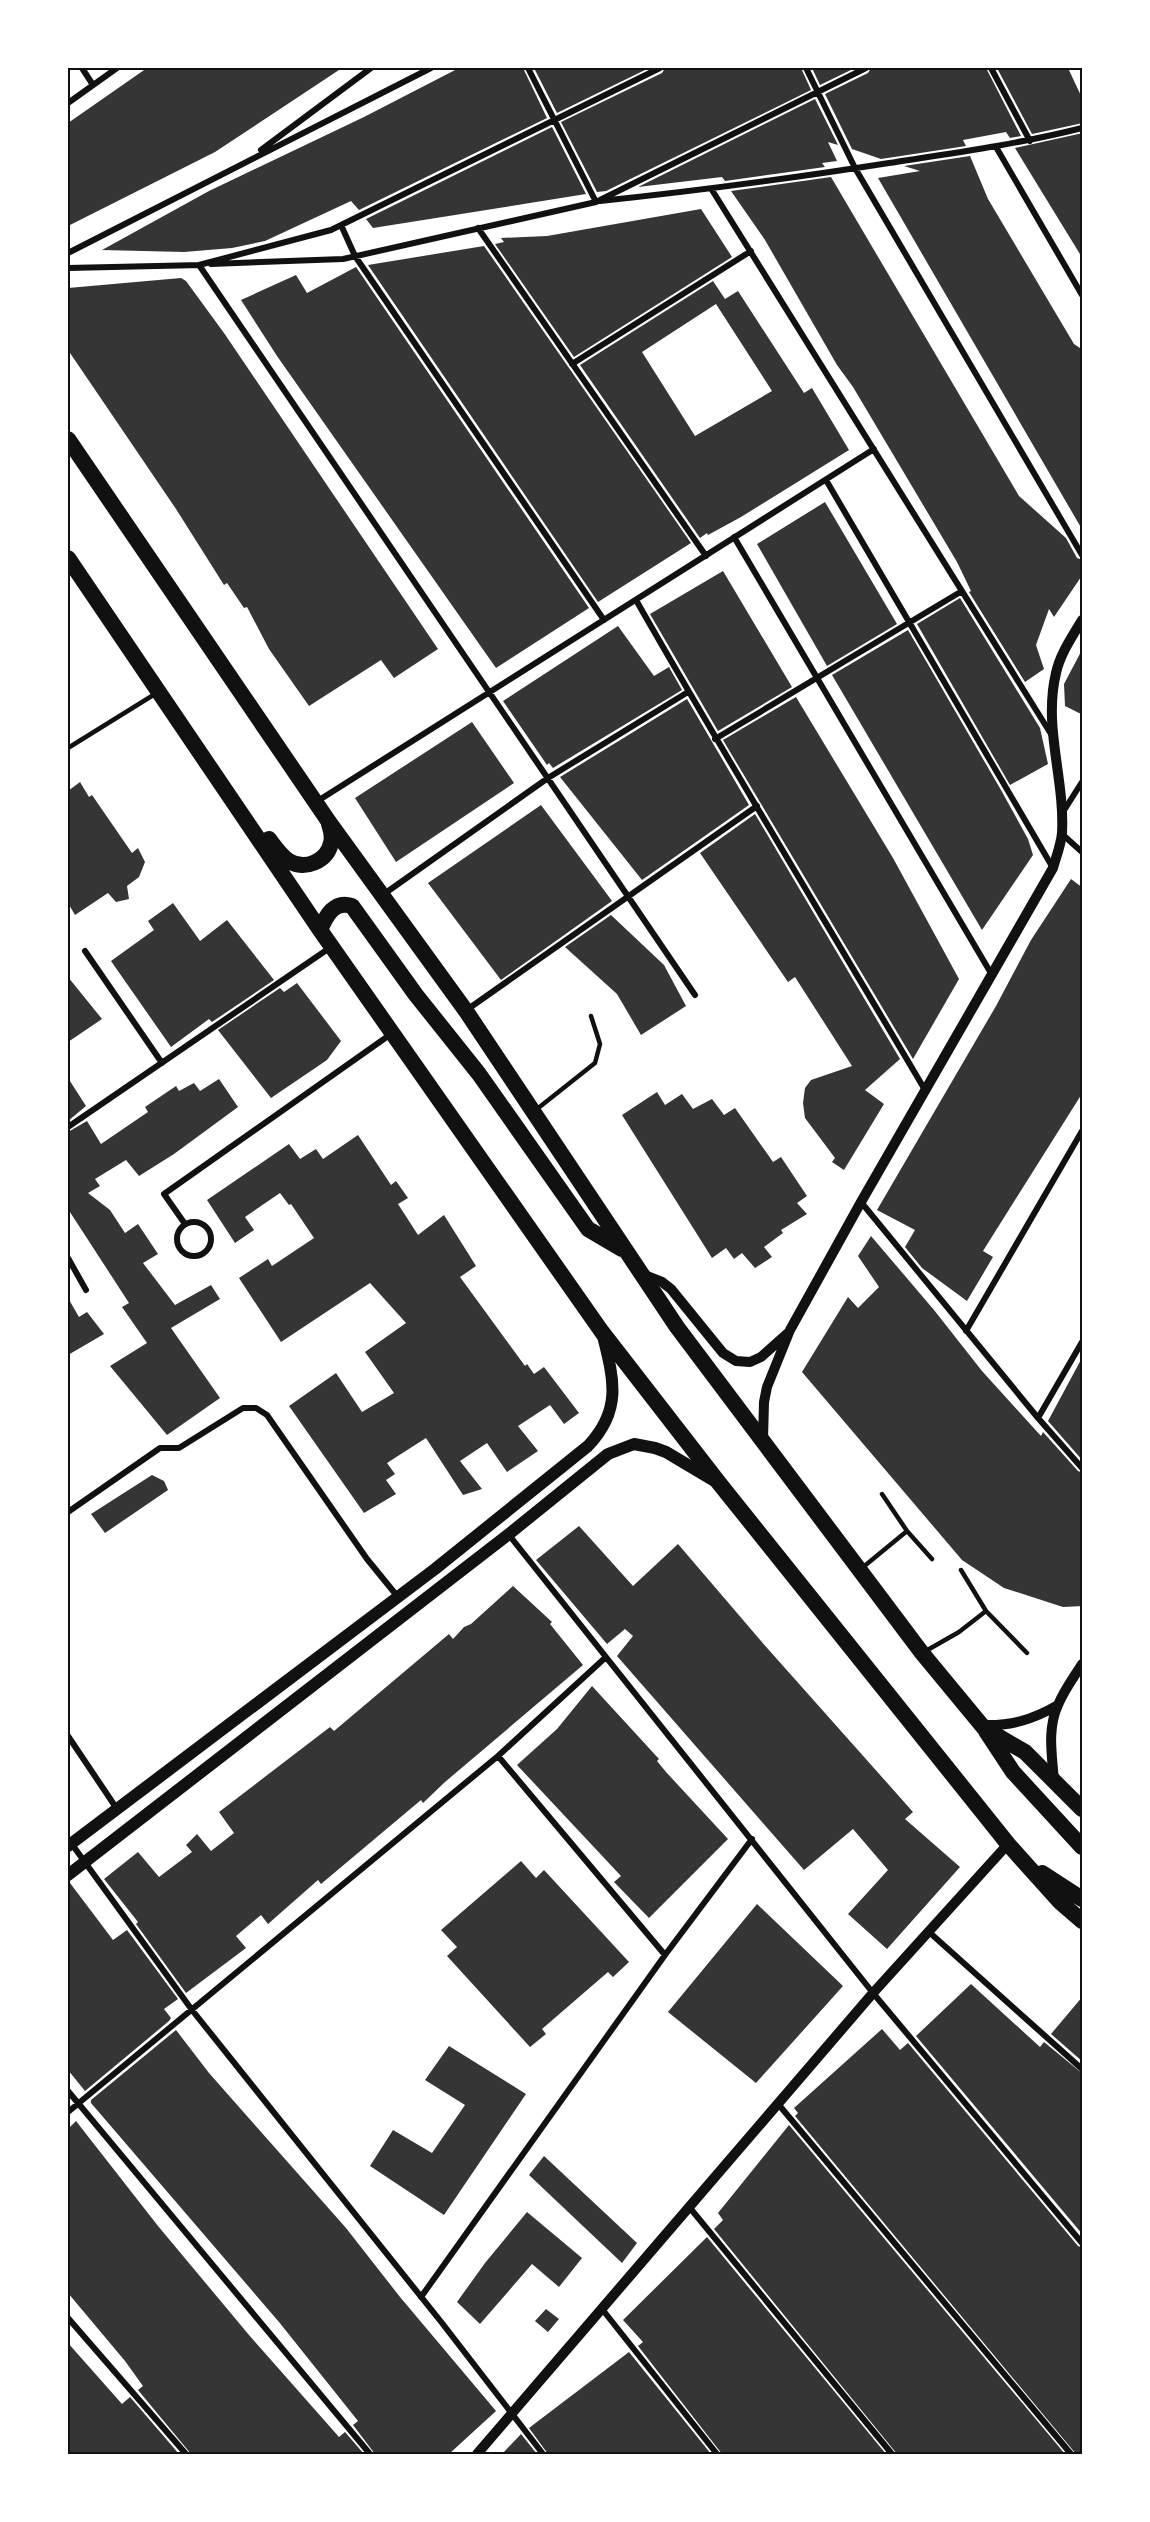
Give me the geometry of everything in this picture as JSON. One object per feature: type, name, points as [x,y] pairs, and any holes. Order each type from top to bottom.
[{"type":"highway","points":[[68,439],[315,802],[466,1011],[677,1327],[922,1653],[983,1726],[1013,1772],[1083,1847]]},
{"type":"highway","points":[[70,563],[320,930],[602,1332],[719,1483],[1008,1844],[1060,1902],[1083,1921]]},
{"type":"highway","points":[[238,811],[250,817],[281,855],[296,864],[314,863],[328,852],[332,834],[329,822]]},
{"type":"highway","points":[[320,930],[327,915],[334,907],[344,903],[352,906],[416,995],[480,1074],[588,1229],[626,1250]]},
{"type":"highway","points":[[983,1726],[1025,1752],[1083,1809]]},
{"type":"highway","points":[[1022,1860],[1083,1899]]},
{"type":"main road","points":[[69,1845],[399,1597],[588,1446],[606,1425],[613,1397],[612,1371],[602,1332]]},
{"type":"main road","points":[[68,1875],[509,1534],[608,1454],[627,1446],[642,1445],[666,1452],[719,1483]]},
{"type":"main road","points":[[497,1520],[509,1534]]},
{"type":"street","points":[[82,68],[93,85]]},
{"type":"street","points":[[68,103],[117,68]]},
{"type":"street","points":[[248,160],[371,68]]},
{"type":"street","points":[[68,253],[431,68]]},
{"type":"street","points":[[528,68],[596,202]]},
{"type":"street","points":[[198,265],[331,230],[660,68]]},
{"type":"street","points":[[806,68],[855,168],[1083,555]]},
{"type":"street","points":[[596,202],[817,90],[866,68]]},
{"type":"street","points":[[991,68],[1030,141]]},
{"type":"street","points":[[68,268],[343,259],[596,202],[712,190],[996,147],[1083,128]]},
{"type":"street","points":[[996,147],[1083,295]]},
{"type":"street","points":[[712,190],[1053,736]]},
{"type":"street","points":[[341,225],[355,256],[604,620]]},
{"type":"street","points":[[478,228],[706,556]]},
{"type":"street","points":[[572,364],[750,251]]},
{"type":"street","points":[[198,265],[695,995]]},
{"type":"street","points":[[315,802],[874,449]]},
{"type":"street","points":[[826,480],[1053,868]]},
{"type":"street","points":[[734,537],[992,975]]},
{"type":"street","points":[[715,739],[962,591]]},
{"type":"street","points":[[636,600],[715,739],[926,1090]]},
{"type":"street","points":[[763,1439],[764,1402],[767,1387],[790,1330],[1053,868],[1062,833],[1051,715],[1056,671],[1064,650],[1083,620]]},
{"type":"street","points":[[383,895],[548,778],[688,692]]},
{"type":"street","points":[[1061,814],[1083,783]]},
{"type":"street","points":[[466,1011],[757,806]]},
{"type":"street","points":[[1062,833],[1083,852]]},
{"type":"street","points":[[68,1127],[332,946]]},
{"type":"street","points":[[85,951],[162,1063]]},
{"type":"street","points":[[185,1224],[164,1194],[392,1033]]},
{"type":"street","points":[[966,1330],[1083,1131]]},
{"type":"street","points":[[861,1202],[1038,1418],[1083,1468]]},
{"type":"street","points":[[196,1222],[206,1227],[210,1242],[205,1252],[189,1255],[180,1248],[178,1233],[185,1224],[196,1222]]},
{"type":"street","points":[[68,1258],[86,1290]]},
{"type":"street","points":[[642,1274],[662,1282],[671,1289],[723,1353],[735,1361],[750,1362],[761,1357],[790,1330]]},
{"type":"street","points":[[1038,1418],[1083,1342]]},
{"type":"street","points":[[68,1512],[160,1448],[179,1448],[243,1408],[256,1408],[267,1415],[367,1559],[399,1597]]},
{"type":"street","points":[[509,1534],[873,1993],[1083,2243]]},
{"type":"street","points":[[68,2112],[498,1756],[606,1657]]},
{"type":"street","points":[[1054,1781],[1052,1724],[1058,1705],[1083,1664]]},
{"type":"street","points":[[983,1726],[1000,1726],[1036,1718],[1058,1705]]},
{"type":"street","points":[[68,1736],[117,1809]]},
{"type":"street","points":[[498,1756],[665,1955]]},
{"type":"street","points":[[421,2297],[665,1955],[752,1839]]},
{"type":"street","points":[[477,2454],[873,1993],[1008,1844]]},
{"type":"street","points":[[69,1845],[84,1862],[192,2010],[543,2454]]},
{"type":"street","points":[[929,1932],[1083,2069]]},
{"type":"street","points":[[68,2091],[370,2454]]},
{"type":"street","points":[[779,2105],[1071,2454]]},
{"type":"street","points":[[690,2208],[892,2454]]},
{"type":"street","points":[[602,2309],[717,2454]]},
{"type":"street","points":[[68,2318],[186,2454]]},
{"type":"lane","points":[[68,748],[158,692]]},
{"type":"lane","points":[[532,1112],[595,1063],[600,1044],[591,1016]]},
{"type":"lane","points":[[882,1494],[907,1531],[932,1559]]},
{"type":"lane","points":[[860,1570],[907,1531]]},
{"type":"lane","points":[[961,1570],[986,1611],[1027,1653]]},
{"type":"lane","points":[[922,1653],[959,1632],[986,1611]]},
{"type":"building","points":[[147,68],[342,68],[215,152],[68,226],[68,123]]},
{"type":"building","points":[[459,68],[523,68],[547,118],[359,210],[351,201],[265,241],[232,248],[184,252],[102,250],[209,191],[364,117]]},
{"type":"building","points":[[534,68],[649,68],[557,113]]},
{"type":"building","points":[[665,68],[801,68],[811,90],[606,191],[597,192],[561,122],[662,73]]},
{"type":"building","points":[[812,68],[855,68],[820,85]]},
{"type":"building","points":[[871,68],[986,68],[1021,136],[1010,138],[1006,132],[963,140],[966,146],[881,159],[852,149],[825,94],[868,73]]},
{"type":"building","points":[[997,68],[1068,68],[1083,100],[1083,123],[1032,134]]},
{"type":"building","points":[[815,99],[838,145],[828,142],[837,161],[822,163],[825,167],[725,181],[722,177],[638,187]]},
{"type":"building","points":[[552,127],[586,194],[373,228],[366,219]]},
{"type":"building","points":[[1083,133],[1083,259],[1015,148]]},
{"type":"building","points":[[970,156],[988,199],[1074,344],[1083,350],[1083,531],[878,178],[920,171],[904,166]]},
{"type":"building","points":[[831,177],[1019,496],[1066,538],[1077,558],[1083,560],[1083,574],[1054,617],[1049,609],[1036,645],[1044,669],[1025,682],[969,592],[971,591],[957,562],[853,387],[837,365],[765,240],[731,191]]},
{"type":"building","points":[[701,209],[732,257],[574,357],[495,244],[504,242],[501,238],[547,236]]},
{"type":"building","points":[[484,246],[691,543],[598,602],[368,265]]},
{"type":"building","points":[[356,267],[589,608],[496,668],[277,356],[241,300],[296,275],[307,293]]},
{"type":"building","points":[[181,278],[186,281],[224,333],[438,649],[394,678],[381,660],[309,706],[269,649],[247,607],[244,608],[227,583],[224,585],[176,509],[68,350],[68,288]]},
{"type":"building","points":[[713,281],[725,299],[738,291],[804,393],[812,388],[849,450],[741,517],[700,538],[580,365]],"holes":[[[716,304],[772,391],[695,436],[642,352]]]},
{"type":"building","points":[[825,502],[897,624],[827,666],[757,544]]},
{"type":"building","points":[[723,571],[792,687],[718,731],[650,614]]},
{"type":"building","points":[[960,598],[1040,728],[1048,764],[1010,785],[917,624]]},
{"type":"building","points":[[618,626],[654,676],[669,667],[682,690],[553,768],[549,763],[547,765],[503,701]]},
{"type":"building","points":[[908,630],[1001,790],[1028,839],[1033,855],[982,930],[832,675]]},
{"type":"building","points":[[1083,648],[1083,715],[1065,706],[1064,684]]},
{"type":"building","points":[[796,697],[893,858],[959,979],[913,1059],[723,740]]},
{"type":"building","points":[[687,699],[749,805],[642,880],[560,777]]},
{"type":"building","points":[[472,722],[514,783],[396,862],[355,798]]},
{"type":"building","points":[[80,782],[89,797],[92,795],[132,853],[138,848],[145,862],[139,877],[127,886],[129,899],[116,902],[108,893],[75,915],[68,903],[68,791]]},
{"type":"building","points":[[541,805],[612,901],[501,980],[428,883]]},
{"type":"building","points":[[755,814],[900,1059],[865,1090],[884,1104],[844,1170],[832,1162],[835,1158],[805,1118],[803,1103],[805,1088],[811,1080],[852,1066],[795,977],[788,982],[700,853]]},
{"type":"building","points":[[1071,879],[1083,888],[1083,1092],[983,1251],[993,1257],[967,1301],[922,1268],[905,1247],[915,1230],[877,1210],[996,1006],[1031,940]]},
{"type":"building","points":[[173,903],[200,941],[227,920],[274,980],[212,1022],[209,1019],[171,1047],[111,961],[154,930],[148,921]]},
{"type":"building","points":[[611,915],[664,965],[686,1006],[641,1035],[617,994],[565,947]]},
{"type":"building","points":[[68,977],[102,1019],[68,1042]]},
{"type":"building","points":[[297,983],[341,1041],[327,1060],[271,1098],[218,1030],[280,988],[284,992]]},
{"type":"building","points":[[68,1078],[86,1106],[68,1121]]},
{"type":"building","points":[[219,1079],[238,1107],[174,1154],[139,1176],[126,1160],[95,1179],[100,1186],[88,1193],[110,1210],[125,1233],[138,1224],[158,1254],[143,1263],[175,1305],[211,1285],[220,1299],[171,1328],[220,1398],[167,1435],[110,1366],[147,1343],[122,1307],[129,1303],[68,1209],[68,1132],[87,1121],[101,1144],[148,1112],[145,1107],[176,1086],[179,1091],[194,1083],[200,1091]]},
{"type":"building","points":[[657,1092],[665,1105],[682,1094],[693,1109],[712,1099],[724,1115],[735,1108],[773,1162],[781,1157],[807,1196],[797,1203],[807,1214],[781,1230],[783,1233],[764,1247],[772,1257],[755,1268],[742,1253],[734,1259],[726,1248],[712,1258],[622,1115]]},
{"type":"building","points":[[358,1135],[391,1185],[396,1181],[408,1198],[398,1204],[418,1235],[444,1215],[476,1266],[460,1277],[525,1366],[527,1364],[534,1374],[544,1367],[579,1413],[564,1424],[550,1405],[518,1426],[538,1451],[507,1472],[487,1443],[460,1461],[482,1489],[463,1495],[426,1438],[387,1463],[395,1474],[386,1480],[396,1494],[364,1513],[289,1406],[336,1373],[362,1412],[394,1393],[365,1352],[406,1323],[370,1283],[281,1342],[239,1278],[268,1259],[272,1266],[314,1238],[291,1204],[289,1205],[280,1193],[245,1217],[254,1230],[235,1243],[207,1200],[289,1144],[300,1159],[316,1149],[323,1159]]},
{"type":"building","points":[[871,1236],[982,1371],[1041,1436],[1043,1432],[1078,1471],[1083,1473],[1083,1606],[1063,1607],[1004,1588],[962,1560],[802,1372],[848,1297],[858,1308],[879,1287],[858,1256]]},
{"type":"building","points":[[68,1298],[79,1317],[87,1312],[104,1334],[68,1355]]},
{"type":"building","points":[[1083,1356],[1083,1461],[1048,1421]]},
{"type":"building","points":[[152,1475],[164,1481],[168,1490],[105,1533],[91,1514]]},
{"type":"building","points":[[579,1526],[633,1586],[678,1544],[913,1812],[905,1819],[960,1867],[887,1949],[848,1914],[888,1870],[853,1829],[804,1870],[617,1656],[633,1636],[625,1629],[607,1644],[536,1560]]},
{"type":"building","points":[[513,1586],[552,1622],[550,1624],[583,1665],[423,1803],[421,1800],[321,1884],[318,1880],[268,1924],[261,1915],[236,1936],[246,1948],[186,1993],[136,1924],[138,1922],[104,1879],[138,1852],[159,1877],[192,1852],[186,1845],[197,1834],[211,1851],[234,1833],[219,1812],[330,1727],[334,1731],[449,1634],[453,1639]]},
{"type":"building","points":[[592,1686],[659,1759],[657,1761],[666,1772],[728,1839],[649,1918],[614,1882],[621,1876],[517,1765],[557,1729]]},
{"type":"building","points":[[521,1861],[536,1878],[544,1870],[629,1962],[613,1977],[608,1972],[542,2029],[546,2034],[530,2047],[447,1956],[457,1947],[441,1930]]},
{"type":"building","points":[[68,1883],[113,1940],[127,1930],[178,1999],[164,2009],[171,2018],[169,2021],[85,2091],[68,2070]]},
{"type":"building","points":[[757,1904],[843,1986],[756,2083],[668,2012]]},
{"type":"building","points":[[971,1984],[1040,2047],[1044,2042],[1083,2074],[1083,2235],[916,2036]]},
{"type":"building","points":[[1083,1996],[1083,2062],[1051,2034]]},
{"type":"building","points":[[882,2029],[900,2050],[908,2043],[1078,2246],[1083,2248],[1083,2454],[1076,2454],[795,2116],[798,2113],[794,2108]]},
{"type":"building","points":[[176,2030],[209,2073],[346,2228],[400,2297],[496,2411],[449,2454],[375,2454],[353,2425],[358,2421],[279,2322],[91,2103],[91,2100]]},
{"type":"building","points":[[449,2046],[526,2094],[444,2215],[370,2166],[393,2130],[432,2153],[465,2105],[425,2080]]},
{"type":"building","points":[[76,2121],[158,2226],[249,2335],[339,2437],[345,2432],[364,2454],[191,2454],[138,2390],[143,2386],[125,2361],[68,2293],[68,2129]]},
{"type":"building","points":[[789,2125],[1065,2454],[897,2454],[714,2229],[723,2220],[718,2213]]},
{"type":"building","points":[[544,2156],[637,2243],[622,2263],[529,2175]]},
{"type":"building","points":[[527,2212],[582,2258],[559,2287],[532,2264],[480,2324],[457,2302],[485,2263]]},
{"type":"building","points":[[707,2237],[886,2454],[722,2454],[638,2346],[643,2342],[623,2320]]},
{"type":"building","points":[[546,2309],[559,2319],[548,2332],[535,2321]]},
{"type":"building","points":[[68,2343],[122,2404],[130,2397],[179,2454],[68,2454]]},
{"type":"building","points":[[629,2352],[711,2454],[548,2454],[529,2428]]},
{"type":"building","points":[[521,2434],[537,2454],[502,2454]]}]
